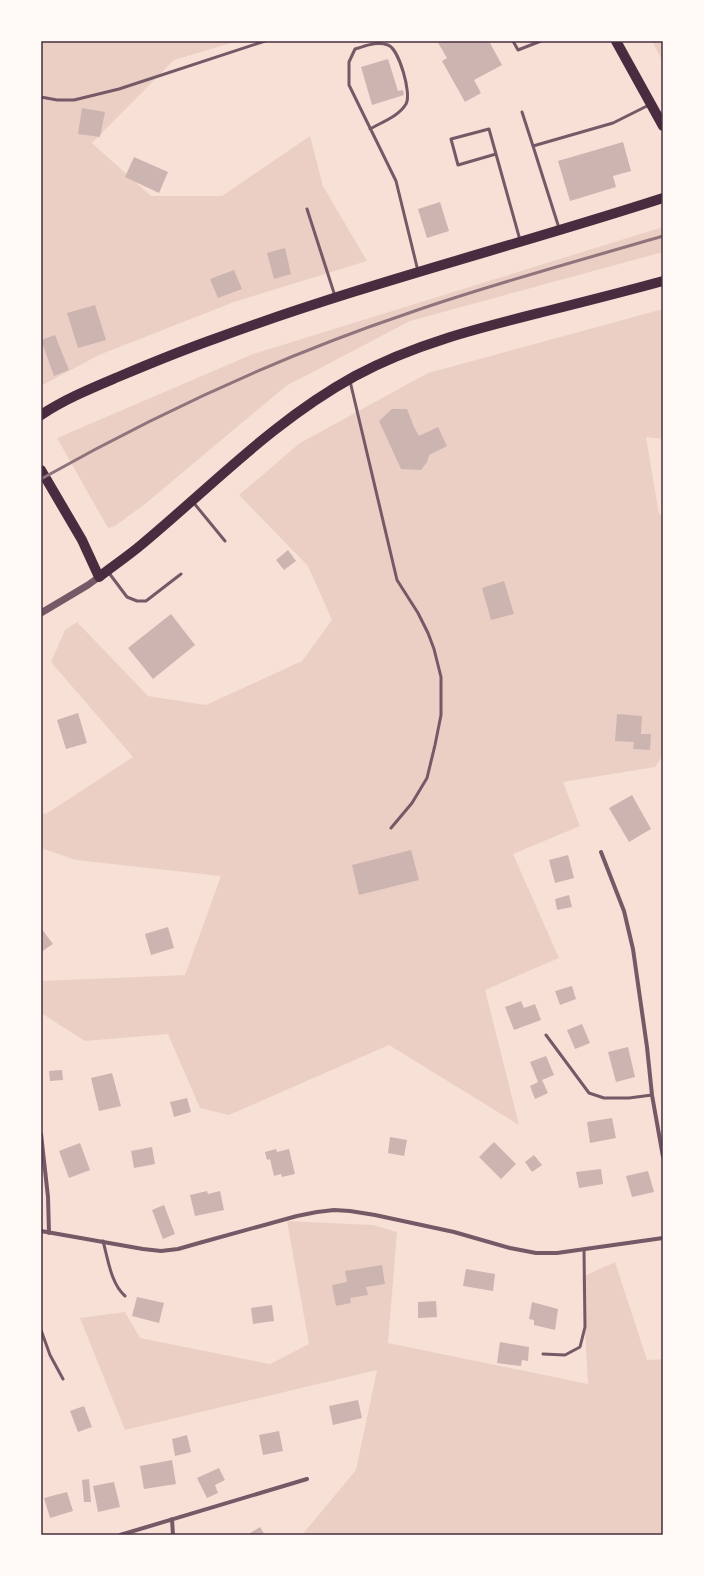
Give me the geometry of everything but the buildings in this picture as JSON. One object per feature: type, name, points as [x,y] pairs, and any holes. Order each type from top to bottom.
[{"type":"main road","points":[[616,41],[663,126]]},
{"type":"main road","points":[[41,415],[56,405],[99,385],[173,354],[250,325],[663,198]]},
{"type":"main road","points":[[41,470],[103,574],[140,546],[286,420],[320,396],[350,379],[393,357],[424,345],[492,325],[663,281]]},
{"type":"street","points":[[41,613],[103,574]]},
{"type":"street","points":[[601,852],[624,911],[633,949],[647,1047],[652,1095],[663,1157]]},
{"type":"street","points":[[41,1134],[48,1197],[49,1233]]},
{"type":"street","points":[[41,1231],[142,1249],[161,1250],[178,1248],[297,1216],[334,1210],[375,1215],[454,1232],[510,1248],[536,1253],[557,1253],[663,1238]]},
{"type":"street","points":[[120,1535],[307,1480]]},
{"type":"street","points":[[172,1519],[173,1535]]},
{"type":"lane","points":[[41,97],[57,100],[74,100],[119,89],[265,41]]},
{"type":"lane","points":[[513,41],[518,50],[542,41]]},
{"type":"lane","points":[[370,129],[402,111],[407,102],[404,76],[396,52],[389,45],[376,43],[355,50],[349,62],[349,85],[370,129],[396,181],[418,273]]},
{"type":"lane","points":[[533,146],[613,123],[651,104]]},
{"type":"lane","points":[[522,112],[560,229]]},
{"type":"lane","points":[[496,154],[458,165],[451,139],[489,129],[496,154],[520,241]]},
{"type":"lane","points":[[307,209],[336,298]]},
{"type":"lane","points":[[350,379],[397,580],[418,613],[428,634],[434,649],[440,677],[440,715],[427,778],[412,803],[391,828]]},
{"type":"lane","points":[[191,501],[225,541]]},
{"type":"lane","points":[[103,574],[127,597],[137,601],[146,600],[181,574]]},
{"type":"lane","points":[[546,1035],[589,1093],[604,1098],[629,1098],[652,1095]]},
{"type":"lane","points":[[103,1241],[116,1284],[120,1292],[125,1296]]},
{"type":"lane","points":[[543,1354],[565,1355],[580,1348],[585,1327],[584,1249]]},
{"type":"lane","points":[[41,1330],[50,1355],[63,1380]]},
{"type":"shaded area","points":[[41,41],[238,41],[174,60],[92,143],[151,196],[222,196],[310,136],[323,186],[367,261],[234,302],[99,355],[41,386]]},
{"type":"shaded area","points":[[652,41],[663,41],[663,62]]},
{"type":"shaded area","points":[[663,227],[663,252],[410,321],[286,386],[145,504],[115,526],[108,528],[57,438],[253,354]]},
{"type":"shaded area","points":[[663,309],[663,439],[646,437],[659,514],[663,515],[663,755],[655,767],[563,782],[580,826],[513,854],[559,958],[485,990],[519,1125],[389,1045],[229,1115],[200,1108],[168,1034],[85,1041],[41,1013],[41,981],[185,975],[221,876],[76,860],[41,848],[41,813],[46,814],[133,757],[51,662],[65,630],[77,622],[148,696],[206,705],[302,661],[332,620],[308,566],[239,495],[300,443],[428,373]]},
{"type":"shaded area","points":[[287,1221],[373,1225],[397,1232],[388,1343],[588,1384],[582,1277],[615,1262],[647,1360],[663,1359],[663,1535],[302,1535],[356,1470],[377,1370],[125,1430],[80,1318],[125,1312],[140,1338],[270,1364],[309,1344]]},
{"type":"railway","points":[[41,479],[130,431],[175,409],[221,387],[314,348],[361,330],[472,292],[663,236]]}]
